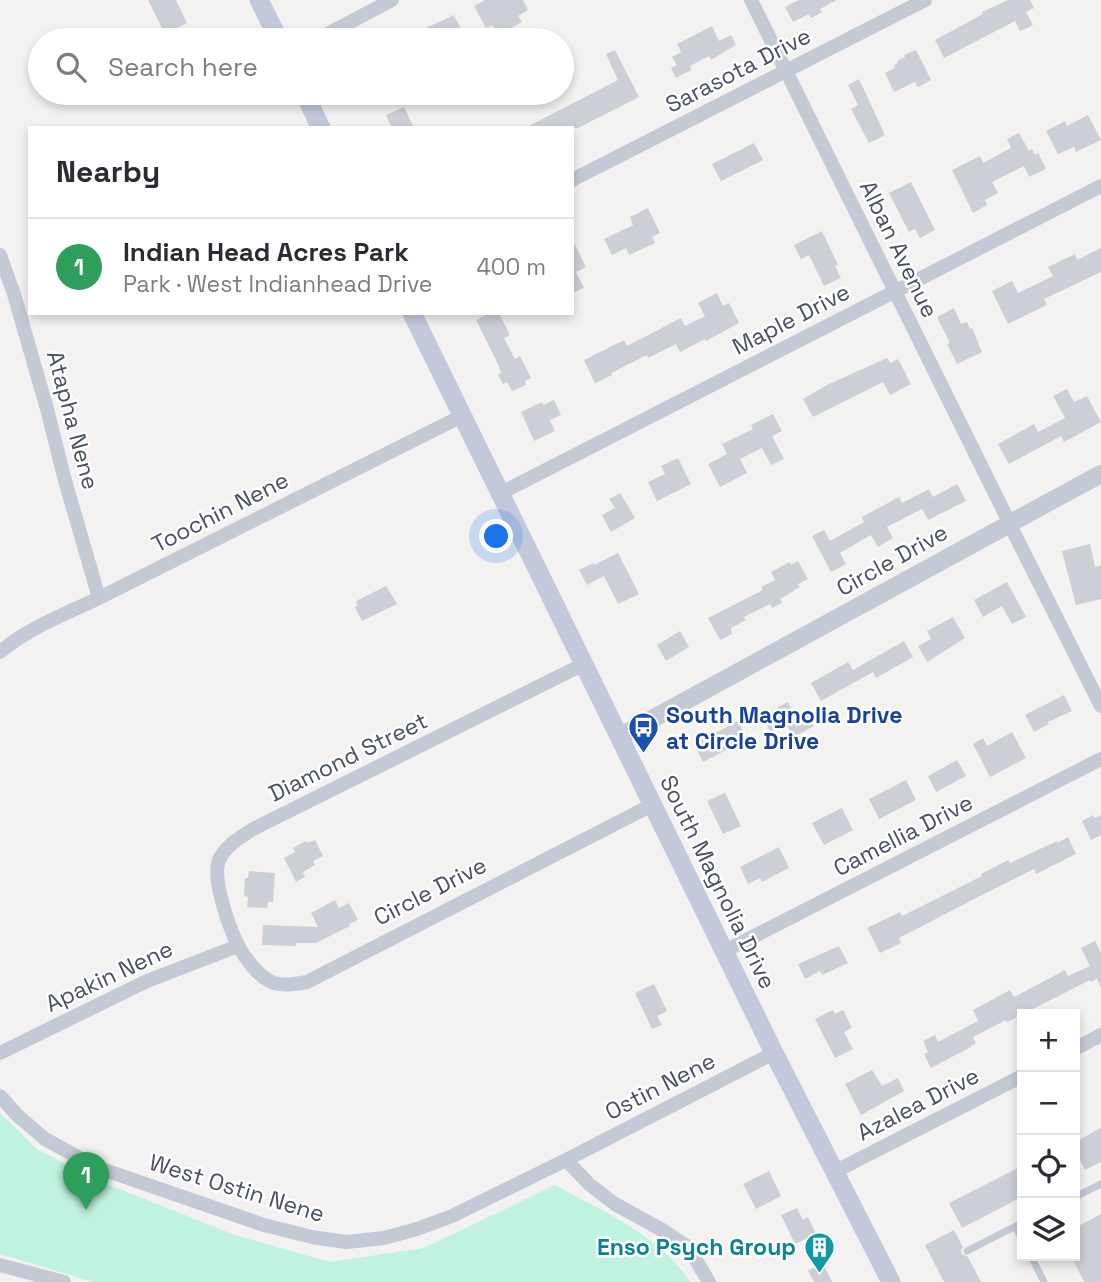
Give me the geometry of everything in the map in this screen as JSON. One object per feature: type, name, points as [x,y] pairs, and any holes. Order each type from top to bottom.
[{"type":"main road","points":[[259,0],[273,28]]},
{"type":"main road","points":[[310,105],[320,126]]},
{"type":"main road","name":"South Magnolia Drive","points":[[413,315],[774,1053],[891,1282]]},
{"type":"street","points":[[339,28],[392,0]]},
{"type":"street","name":"Alban Avenue","points":[[751,0],[1101,706]]},
{"type":"street","name":"Sarasota Drive","points":[[574,179],[925,0]]},
{"type":"street","name":"Maple Drive","points":[[501,493],[1101,186]]},
{"type":"street","name":"Atapha Nene","points":[[0,255],[33,358],[99,598]]},
{"type":"street","name":"Toochin Nene","points":[[0,652],[43,625],[462,416]]},
{"type":"street","name":"Circle Drive","points":[[619,737],[1101,474]]},
{"type":"street","name":"Diamond Street","points":[[239,946],[218,889],[219,862],[237,839],[584,664]]},
{"type":"street","name":"Camellia Drive","points":[[725,951],[1101,759]]},
{"type":"street","name":"Circle Drive","points":[[239,946],[256,970],[272,982],[287,985],[307,982],[652,805]]},
{"type":"street","name":"Apakin Nene","points":[[0,1053],[147,981],[239,946]]},
{"type":"street","points":[[1080,1046],[1101,1035]]},
{"type":"street","name":"Ostin Nene","points":[[566,1160],[774,1053]]},
{"type":"street","name":"Azalea Drive","points":[[834,1172],[1017,1079]]},
{"type":"street","name":"West Ostin Nene","points":[[0,1096],[45,1139],[96,1167],[264,1225],[346,1242],[384,1238],[452,1216],[566,1160]]},
{"type":"street","points":[[566,1160],[590,1185],[615,1203],[688,1247],[709,1282]]},
{"type":"street","points":[[0,1265],[65,1282]]},
{"type":"lane","points":[[1080,1194],[1101,1184]]},
{"type":"lane","points":[[967,1251],[1017,1226]]},
{"type":"lane","points":[[1034,1261],[1045,1282]]},
{"type":"green space","points":[[0,1113],[38,1150],[97,1180],[235,1235],[330,1262],[424,1248],[555,1185],[647,1238],[678,1265],[690,1282],[93,1282],[0,1254]]},
{"type":"building","points":[[148,0],[176,0],[187,23],[177,28],[162,28]]},
{"type":"building","points":[[485,0],[523,0],[528,10],[518,16],[522,22],[511,28],[494,28],[492,25],[486,28],[474,6]]},
{"type":"building","points":[[799,0],[837,0],[820,9],[822,12],[811,18],[809,14],[793,22],[785,7]]},
{"type":"building","points":[[1008,0],[1030,0],[1034,8],[1026,12],[1033,25],[1020,31],[1015,21],[944,58],[935,40]]},
{"type":"building","points":[[454,15],[460,28],[426,28]]},
{"type":"building","points":[[712,26],[719,41],[731,35],[736,45],[711,60],[709,56],[690,66],[691,70],[676,78],[671,68],[677,65],[672,57],[681,52],[677,44]]},
{"type":"building","points":[[615,50],[639,97],[578,128],[529,126],[618,80],[606,54]]},
{"type":"building","points":[[916,50],[931,80],[918,87],[915,82],[894,92],[885,73],[895,68],[894,65],[905,57],[904,55]]},
{"type":"building","points":[[859,79],[885,135],[869,143],[851,109],[858,105],[848,85]]},
{"type":"building","points":[[404,107],[413,126],[391,126],[386,115]]},
{"type":"building","points":[[1088,115],[1101,140],[1076,152],[1074,147],[1058,154],[1046,131],[1065,121],[1067,126]]},
{"type":"building","points":[[1019,133],[1029,151],[1032,149],[1035,155],[1038,153],[1046,169],[1029,177],[1024,166],[992,182],[998,193],[985,200],[987,205],[973,213],[952,170],[980,156],[983,163],[1011,148],[1007,139]]},
{"type":"building","points":[[754,143],[763,160],[721,181],[712,164]]},
{"type":"building","points":[[911,182],[935,230],[920,238],[915,229],[909,232],[889,193]]},
{"type":"building","points":[[648,208],[660,233],[652,237],[655,243],[629,255],[626,248],[612,255],[604,239],[633,225],[630,217]]},
{"type":"building","points":[[822,231],[841,278],[824,286],[809,255],[801,259],[794,245]]},
{"type":"building","points":[[574,243],[586,267],[576,272],[584,288],[574,292]]},
{"type":"building","points":[[1101,248],[1101,272],[1044,299],[1047,305],[1008,324],[992,291],[1012,281],[1018,293],[1053,276],[1048,267],[1075,254],[1077,260]]},
{"type":"building","points":[[717,293],[723,306],[729,303],[739,323],[680,352],[676,344],[648,358],[647,355],[595,383],[584,360],[624,340],[627,346],[681,318],[685,326],[705,316],[698,303]]},
{"type":"building","points":[[954,308],[961,324],[967,322],[970,329],[972,328],[982,352],[957,364],[937,317]]},
{"type":"building","points":[[486,315],[500,315],[510,335],[504,338],[515,359],[520,356],[531,378],[525,381],[526,385],[512,391],[507,382],[503,384],[498,375],[501,373],[498,364],[476,320]]},
{"type":"building","points":[[887,358],[890,363],[898,359],[911,384],[890,395],[883,382],[813,417],[803,399]]},
{"type":"building","points":[[1067,389],[1074,402],[1087,396],[1101,422],[1064,442],[1061,436],[1009,464],[998,444],[1034,424],[1038,432],[1065,418],[1053,396]]},
{"type":"building","points":[[554,400],[561,415],[550,420],[555,431],[534,441],[521,412],[542,402],[543,405]]},
{"type":"building","points":[[773,414],[782,431],[772,436],[784,459],[771,465],[762,448],[740,459],[747,473],[720,487],[708,464],[727,454],[722,444],[753,429],[751,425]]},
{"type":"building","points":[[678,458],[691,484],[657,501],[648,482],[665,474],[661,466]]},
{"type":"building","points":[[957,484],[966,501],[928,520],[922,509],[887,527],[893,538],[878,547],[871,535],[840,553],[846,564],[831,572],[812,536],[824,530],[830,541],[864,522],[862,517],[899,497],[902,503],[929,489],[933,497]]},
{"type":"building","points":[[620,493],[635,518],[611,532],[602,515],[615,508],[609,499]]},
{"type":"building","points":[[1090,544],[1095,567],[1101,565],[1101,599],[1076,605],[1062,551]]},
{"type":"building","points":[[618,553],[639,594],[618,604],[604,576],[587,585],[579,570]]},
{"type":"building","points":[[798,561],[808,579],[780,599],[782,603],[772,608],[770,604],[744,617],[746,620],[731,628],[732,634],[720,640],[708,618],[763,590],[761,587],[775,580],[771,572]]},
{"type":"building","points":[[1007,582],[1026,617],[1012,624],[1002,606],[983,617],[974,600]]},
{"type":"building","points":[[386,586],[397,604],[362,621],[355,607],[358,605],[356,601]]},
{"type":"building","points":[[953,617],[965,638],[927,662],[918,646],[931,639],[927,631]]},
{"type":"building","points":[[680,631],[689,647],[666,661],[657,645]]},
{"type":"building","points":[[904,641],[913,657],[876,678],[873,672],[821,701],[811,683],[848,662],[853,670]]},
{"type":"building","points":[[1064,695],[1072,711],[1034,732],[1025,715]]},
{"type":"building","points":[[788,702],[795,716],[806,710],[814,726],[793,737],[786,724],[771,733],[762,716]]},
{"type":"building","points":[[738,721],[747,739],[703,762],[694,744]]},
{"type":"building","points":[[1012,732],[1026,758],[990,777],[973,744],[983,738],[987,746]]},
{"type":"building","points":[[957,760],[966,776],[936,792],[928,776]]},
{"type":"building","points":[[906,780],[916,800],[879,819],[869,799]]},
{"type":"building","points":[[725,793],[741,826],[723,834],[707,801]]},
{"type":"building","points":[[842,808],[853,830],[824,845],[812,823]]},
{"type":"building","points":[[1093,815],[1094,818],[1101,815],[1101,835],[1091,840],[1082,821]]},
{"type":"building","points":[[1068,837],[1076,854],[1036,874],[1034,869],[982,895],[899,938],[901,943],[880,953],[867,928],[900,912],[902,916],[1008,860],[1010,863]]},
{"type":"building","points":[[315,840],[323,856],[313,861],[315,865],[303,872],[305,877],[296,882],[284,858],[295,852],[293,848],[306,841]]},
{"type":"building","points":[[779,847],[789,868],[762,882],[760,878],[748,884],[740,867]]},
{"type":"building","points":[[249,871],[275,873],[273,902],[268,902],[267,908],[247,907],[248,897],[244,896],[245,878],[248,878]]},
{"type":"building","points":[[335,900],[339,908],[349,903],[358,920],[316,943],[296,943],[296,946],[262,945],[263,925],[318,927],[311,913]]},
{"type":"building","points":[[1095,941],[1101,953],[1101,988],[1097,979],[1091,982],[1090,980],[1033,1009],[1017,1009],[1017,1017],[973,1037],[976,1043],[971,1047],[931,1068],[924,1054],[928,1052],[923,1041],[935,1035],[938,1042],[978,1021],[973,1010],[1010,990],[1014,997],[1065,970],[1068,976],[1090,966],[1081,948]]},
{"type":"building","points":[[839,946],[848,963],[822,975],[820,971],[805,979],[798,964]]},
{"type":"building","points":[[654,984],[667,1011],[657,1016],[662,1025],[652,1029],[635,993]]},
{"type":"building","points":[[833,1010],[835,1014],[843,1010],[852,1028],[844,1032],[853,1049],[835,1058],[815,1019]]},
{"type":"building","points":[[872,1070],[882,1086],[898,1078],[904,1091],[861,1115],[845,1084]]},
{"type":"building","points":[[1101,1128],[1101,1162],[1085,1170],[1080,1160],[1080,1139]]},
{"type":"building","points":[[1017,1169],[1017,1200],[962,1228],[949,1203]]},
{"type":"building","points":[[769,1171],[781,1196],[756,1209],[743,1184]]},
{"type":"building","points":[[797,1208],[803,1220],[808,1217],[816,1234],[795,1244],[781,1215]]},
{"type":"building","points":[[1101,1214],[1101,1282],[1084,1282],[1074,1261],[1080,1261],[1080,1225]]},
{"type":"building","points":[[954,1230],[963,1247],[962,1254],[968,1257],[981,1282],[944,1282],[925,1245]]},
{"type":"building","name":"Enso Psych Group","points":[[823,1263],[832,1282],[814,1282],[808,1271]]},
{"type":"place","name":"South Magnolia Drive at Circle Drive","points":[[643,755]]},
{"type":"place","name":"Indian Head Acres Park","points":[[86,1210]]},
{"type":"place","name":"Enso Psych Group","points":[[819,1274]]}]
